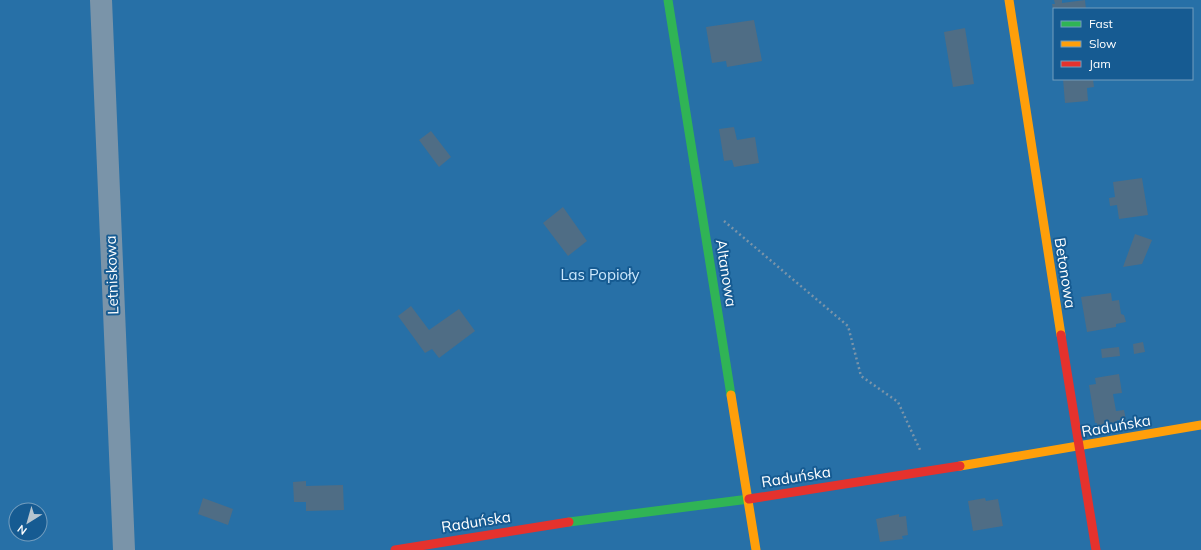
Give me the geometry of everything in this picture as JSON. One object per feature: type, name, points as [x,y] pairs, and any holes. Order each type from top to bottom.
[{"type":"street","name":"Letniskowa","points":[[101,0],[124,550]]},
{"type":"street","name":"Altanowa","points":[[668,0],[756,550]]},
{"type":"street","name":"Betonowa","points":[[1009,0],[1078,447],[1096,550]]},
{"type":"street","name":"Raduńska","points":[[395,550],[421,548],[603,517],[747,499],[1078,447],[1201,425]]},
{"type":"path","points":[[700,202],[848,326],[861,376],[898,402],[919,449],[935,469]]},
{"type":"green space","name":"Las Popioły","points":[[0,0],[1201,0],[1201,550],[0,550]]},
{"type":"building","points":[[1054,0],[1062,0],[1062,3],[1085,0],[1086,8],[1053,9],[1052,4],[1055,4]]},
{"type":"building","points":[[754,20],[762,61],[727,67],[726,61],[712,63],[706,27]]},
{"type":"building","points":[[965,28],[974,84],[953,87],[944,32]]},
{"type":"building","points":[[1063,80],[1093,80],[1094,87],[1087,88],[1088,101],[1065,103]]},
{"type":"building","points":[[734,127],[737,140],[755,137],[759,163],[734,167],[732,160],[724,161],[719,129]]},
{"type":"building","points":[[431,131],[451,157],[439,167],[419,140]]},
{"type":"building","points":[[1142,178],[1148,215],[1119,219],[1117,205],[1110,206],[1109,198],[1115,197],[1113,182]]},
{"type":"building","points":[[563,207],[587,241],[568,256],[543,223]]},
{"type":"building","points":[[1135,234],[1152,240],[1142,264],[1123,267]]},
{"type":"building","points":[[1111,293],[1112,301],[1119,300],[1121,314],[1124,315],[1126,322],[1116,324],[1116,327],[1087,332],[1081,297]]},
{"type":"building","points":[[411,306],[429,330],[459,309],[475,331],[439,358],[432,349],[425,353],[398,316]]},
{"type":"building","points":[[1143,342],[1145,352],[1134,354],[1133,344]]},
{"type":"building","points":[[1119,347],[1120,356],[1102,358],[1101,349]]},
{"type":"building","points":[[1119,374],[1122,393],[1113,394],[1116,411],[1124,410],[1126,420],[1117,420],[1118,426],[1098,429],[1097,423],[1095,423],[1089,385],[1096,384],[1095,378]]},
{"type":"building","points":[[306,481],[306,486],[343,485],[344,510],[306,511],[306,502],[294,502],[293,482]]},
{"type":"building","points":[[203,498],[233,509],[228,525],[198,514]]},
{"type":"building","points":[[985,498],[986,501],[998,499],[1003,526],[973,531],[968,501]]},
{"type":"building","points":[[899,514],[899,517],[906,516],[908,535],[902,536],[903,539],[880,542],[876,519]]},
{"type":"traffic: fast","points":[[668,0],[731,395]]},
{"type":"traffic: fast","points":[[569,522],[749,499]]},
{"type":"traffic: slow","points":[[1009,0],[1061,335]]},
{"type":"traffic: slow","points":[[731,395],[756,550]]},
{"type":"traffic: slow","points":[[960,466],[1201,425]]},
{"type":"traffic: jam","points":[[1061,335],[1096,550]]},
{"type":"traffic: jam","points":[[749,499],[960,466]]},
{"type":"traffic: jam","points":[[395,550],[569,522]]}]
